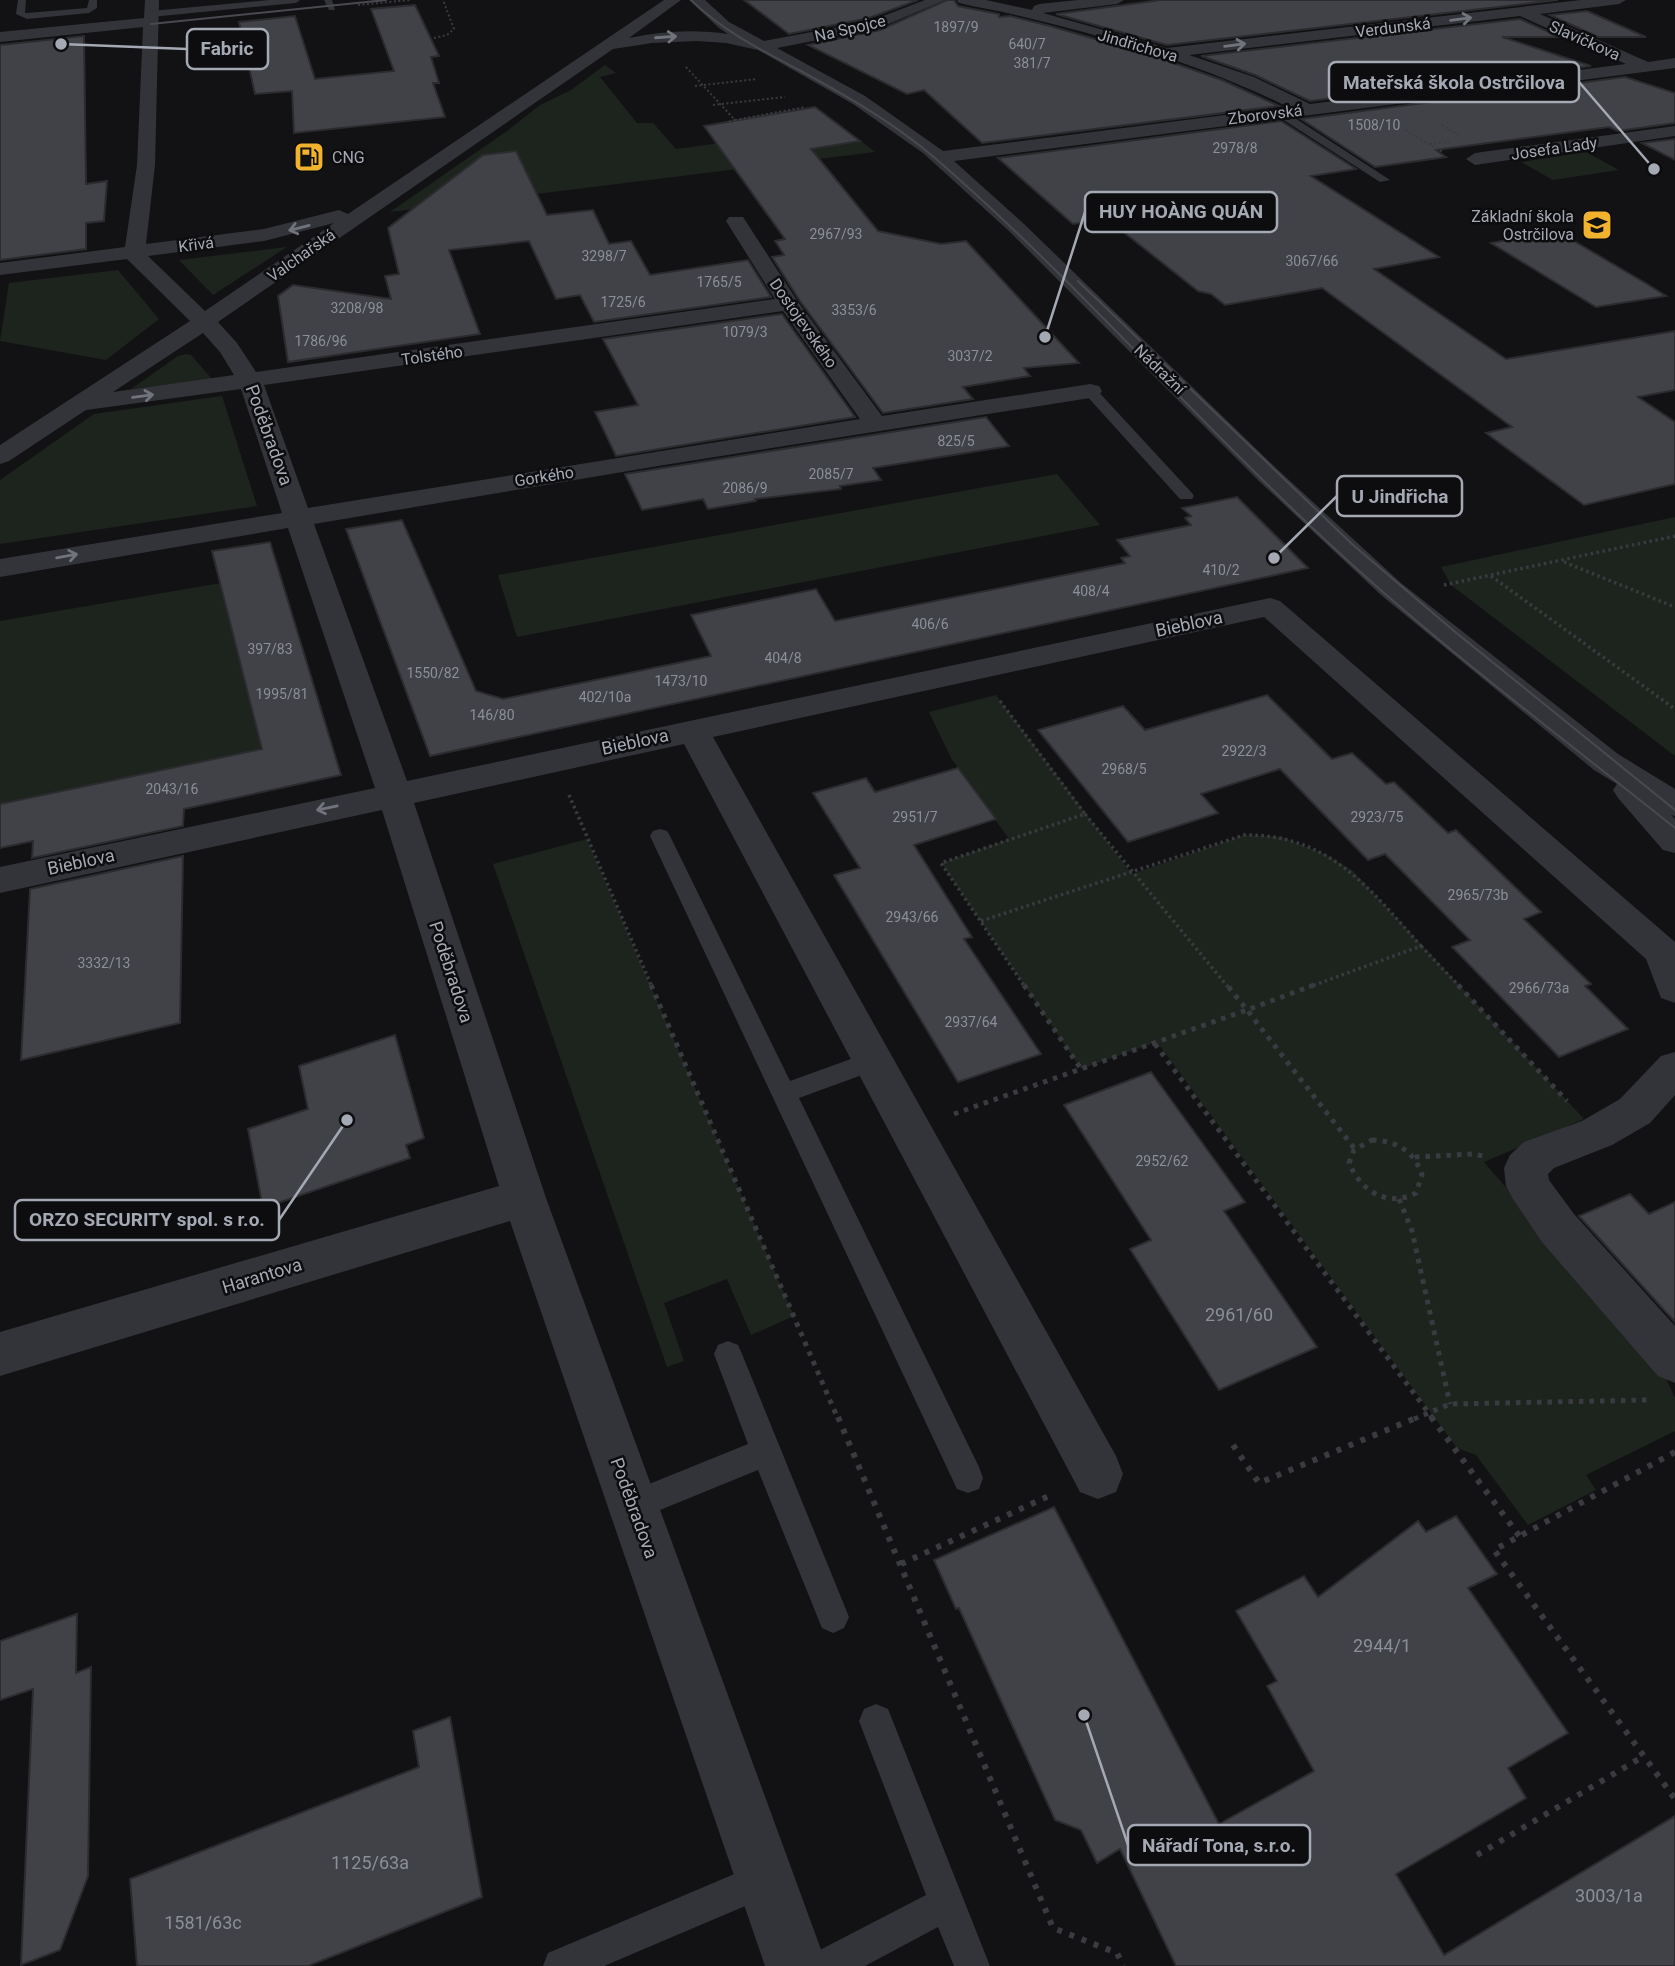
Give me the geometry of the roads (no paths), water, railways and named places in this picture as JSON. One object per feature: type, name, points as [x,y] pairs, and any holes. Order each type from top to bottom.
[{"type":"street","name":"Valchařská","points":[[0,456],[205,321],[674,0]]},
{"type":"street","name":"Nádražní","points":[[696,0],[717,21],[875,110],[939,157],[1017,228],[1343,546],[1445,634],[1606,762],[1675,804]]},
{"type":"street","name":"Na Spojce","points":[[760,46],[874,25],[938,0]]},
{"type":"street","name":"Jindřichova","points":[[964,0],[1019,11],[1167,53],[1248,80],[1306,109]]},
{"type":"street","points":[[1019,11],[1117,0]]},
{"type":"street","name":"Slavíčkova","points":[[1496,0],[1675,80]]},
{"type":"street","name":"Verdunská","points":[[1167,53],[1619,0]]},
{"type":"street","points":[[0,37],[151,12],[146,166],[133,252]]},
{"type":"street","name":"Valchařská","points":[[600,51],[637,40],[682,36],[726,38],[760,46]]},
{"type":"street","name":"Zborovská","points":[[939,157],[1675,63]]},
{"type":"street","name":"Josefa Lady","points":[[1475,159],[1675,131]]},
{"type":"street","name":"Křivá","points":[[0,269],[289,230],[337,217],[386,196]]},
{"type":"street","name":"Dostojevského","points":[[736,221],[789,304],[875,423]]},
{"type":"street","name":"Poděbradova","points":[[133,252],[191,311],[205,321],[229,348],[250,381],[394,793],[524,1198],[796,1966]]},
{"type":"street","name":"Tolstého","points":[[75,405],[789,304]]},
{"type":"street","name":"Gorkého","points":[[0,568],[299,516],[1090,391]]},
{"type":"street","name":"Bieblova","points":[[0,880],[394,793],[1270,607],[1662,952],[1675,988]]},
{"type":"street","points":[[693,730],[1098,1474]]},
{"type":"street","name":"Nádražní","points":[[1606,762],[1675,841]]},
{"type":"street","points":[[1668,1380],[1528,1186],[1525,1168],[1539,1155],[1597,1133],[1635,1111],[1675,1068]]},
{"type":"street","name":"Harantova","points":[[0,1354],[524,1198]]},
{"type":"lane","points":[[22,0],[20,14],[27,16],[89,10],[93,8],[93,0]]},
{"type":"lane","points":[[151,12],[296,0]]},
{"type":"lane","points":[[1280,113],[1384,180]]},
{"type":"lane","points":[[1090,391],[1186,496]]},
{"type":"lane","points":[[660,836],[968,1478]]},
{"type":"lane","points":[[784,1093],[873,1061]]},
{"type":"lane","points":[[729,1354],[834,1617]]},
{"type":"lane","points":[[633,1506],[766,1452]]},
{"type":"lane","points":[[876,1721],[972,1966]]},
{"type":"lane","points":[[561,1966],[765,1879]]},
{"type":"lane","points":[[827,1966],[947,1903]]},
{"type":"tram line","points":[[151,24],[386,0]]},
{"type":"tram line","points":[[691,0],[729,30],[870,111],[935,158],[1038,253],[1334,548],[1459,656],[1675,828]]},
{"type":"tram line","points":[[1078,281],[1352,544],[1454,631],[1675,810]]},
{"type":"place","name":"Fabric","points":[[61,44]]},
{"type":"place","name":"CNG","points":[[309,157]]},
{"type":"place","name":"Mateřská škola Ostrčilova","points":[[1654,169]]},
{"type":"place","name":"Základní škola Ostrčilova","points":[[1597,225]]},
{"type":"place","name":"HUY HOÀNG QUÁN","points":[[1045,337]]},
{"type":"place","name":"U Jindřicha","points":[[1274,558]]},
{"type":"place","name":"ORZO SECURITY spol. s r.o.","points":[[347,1120]]},
{"type":"place","name":"Nářadí Tona, s.r.o.","points":[[1084,1715]]}]
